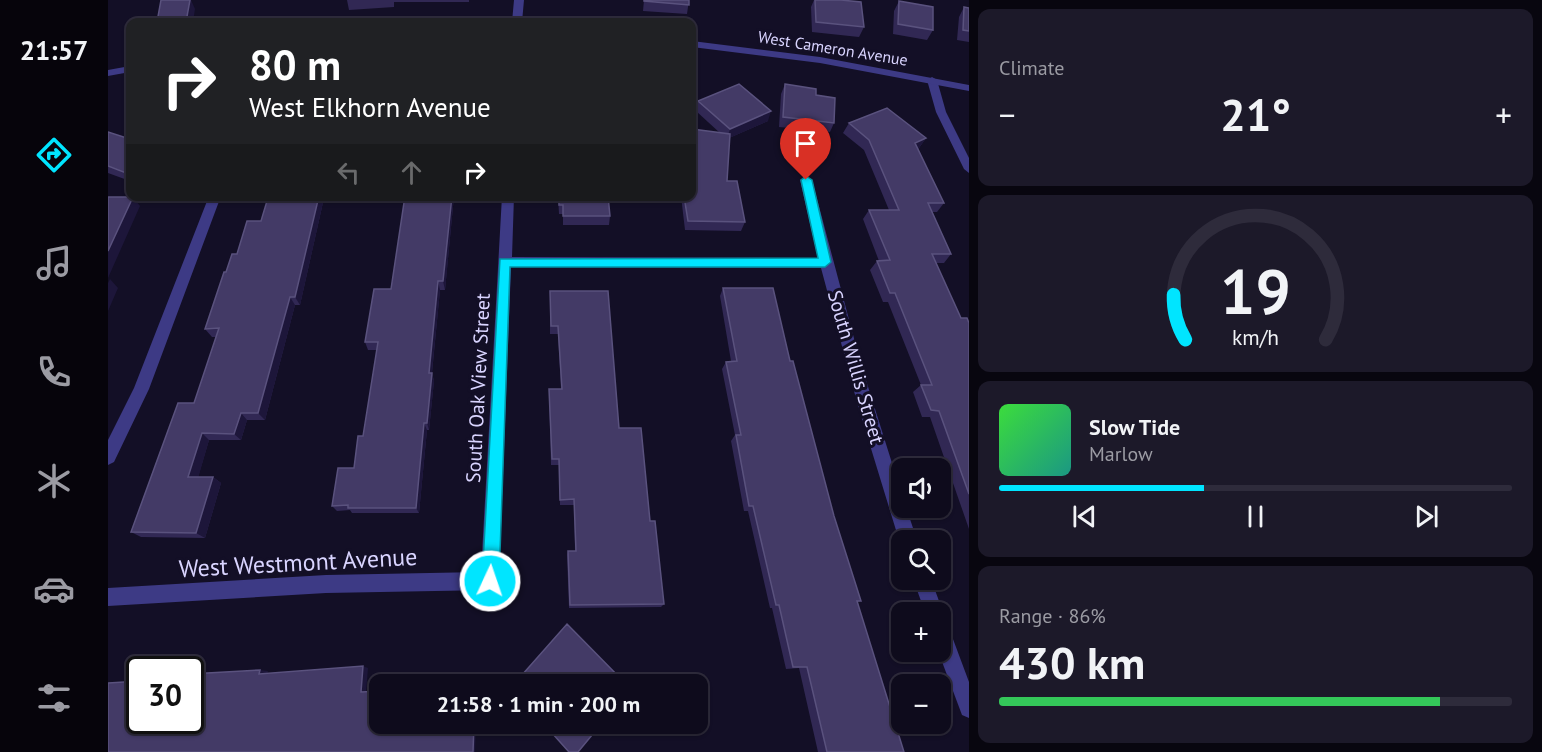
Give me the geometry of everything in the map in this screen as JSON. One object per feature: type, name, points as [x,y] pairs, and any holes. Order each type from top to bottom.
[{"type":"street","points":[[517,18],[519,0]]},
{"type":"street","name":"West Cameron Avenue","points":[[696,44],[820,60],[969,88]]},
{"type":"street","points":[[108,73],[126,70]]},
{"type":"street","name":"South Willis Street","points":[[806,180],[825,262],[891,489],[905,530]]},
{"type":"street","points":[[108,457],[141,389],[213,201]]},
{"type":"street","name":"South Oak View Street","points":[[490,581],[508,201]]},
{"type":"street","points":[[505,262],[825,262]]},
{"type":"street","name":"West Westmont Avenue","points":[[108,597],[326,584],[490,581]]},
{"type":"street","points":[[951,660],[969,708]]},
{"type":"lane","points":[[932,80],[941,112],[969,169]]},
{"type":"building","points":[[161,0],[190,0],[187,18],[158,18]]},
{"type":"building","points":[[689,0],[689,5],[644,1]]},
{"type":"building","points":[[815,0],[861,2],[864,27],[816,22]]},
{"type":"building","points":[[899,1],[933,7],[933,30],[898,24]]},
{"type":"building","points":[[964,7],[969,8],[969,31],[963,30]]},
{"type":"building","points":[[739,84],[771,111],[730,129],[698,101]]},
{"type":"building","points":[[785,84],[816,89],[816,95],[835,98],[834,123],[783,117]]},
{"type":"building","points":[[887,108],[926,138],[915,143],[944,203],[928,203],[951,254],[932,254],[961,318],[967,318],[969,323],[969,494],[939,411],[931,410],[921,385],[932,385],[895,293],[890,293],[877,261],[890,260],[869,210],[899,210],[869,140],[849,123]]},
{"type":"building","points":[[696,130],[730,134],[727,181],[737,181],[745,222],[688,221],[685,201],[696,201]]},
{"type":"building","points":[[108,132],[126,138],[126,173],[108,166]]},
{"type":"building","points":[[108,197],[126,197],[126,201],[131,201],[108,251]]},
{"type":"building","points":[[267,201],[318,201],[295,297],[290,297],[258,413],[241,413],[234,434],[202,433],[188,477],[213,477],[196,533],[131,532],[178,403],[194,403],[219,328],[205,329],[224,272],[226,272],[232,254],[237,254],[247,221],[261,221]]},
{"type":"building","points":[[404,201],[451,201],[443,281],[438,281],[429,373],[432,373],[427,423],[424,423],[416,508],[332,506],[338,468],[354,468],[358,436],[363,436],[378,342],[365,342],[374,289],[391,289]]},
{"type":"building","points":[[559,201],[608,201],[610,216],[563,216],[563,205],[559,205]]},
{"type":"building","points":[[723,288],[773,288],[790,361],[793,361],[834,516],[861,601],[857,601],[891,710],[891,734],[898,734],[904,752],[827,752],[807,667],[793,667],[753,506],[749,506],[736,435],[741,435],[726,362],[737,361]]},
{"type":"building","points":[[550,291],[608,291],[619,428],[641,428],[650,521],[655,521],[664,604],[570,605],[568,551],[576,551],[574,499],[560,500],[559,459],[552,459],[549,389],[562,389],[558,326],[551,326]]},
{"type":"building","points":[[567,624],[616,674],[523,674]]},
{"type":"building","points":[[363,666],[361,692],[369,692],[369,734],[474,734],[473,752],[108,752],[108,683],[126,682],[126,734],[204,734],[204,673],[260,670],[259,674]]},
{"type":"building","points":[[553,734],[593,734],[578,752],[569,752]]},
{"type":"route","points":[[490,581],[505,262],[825,262],[806,180]]}]
